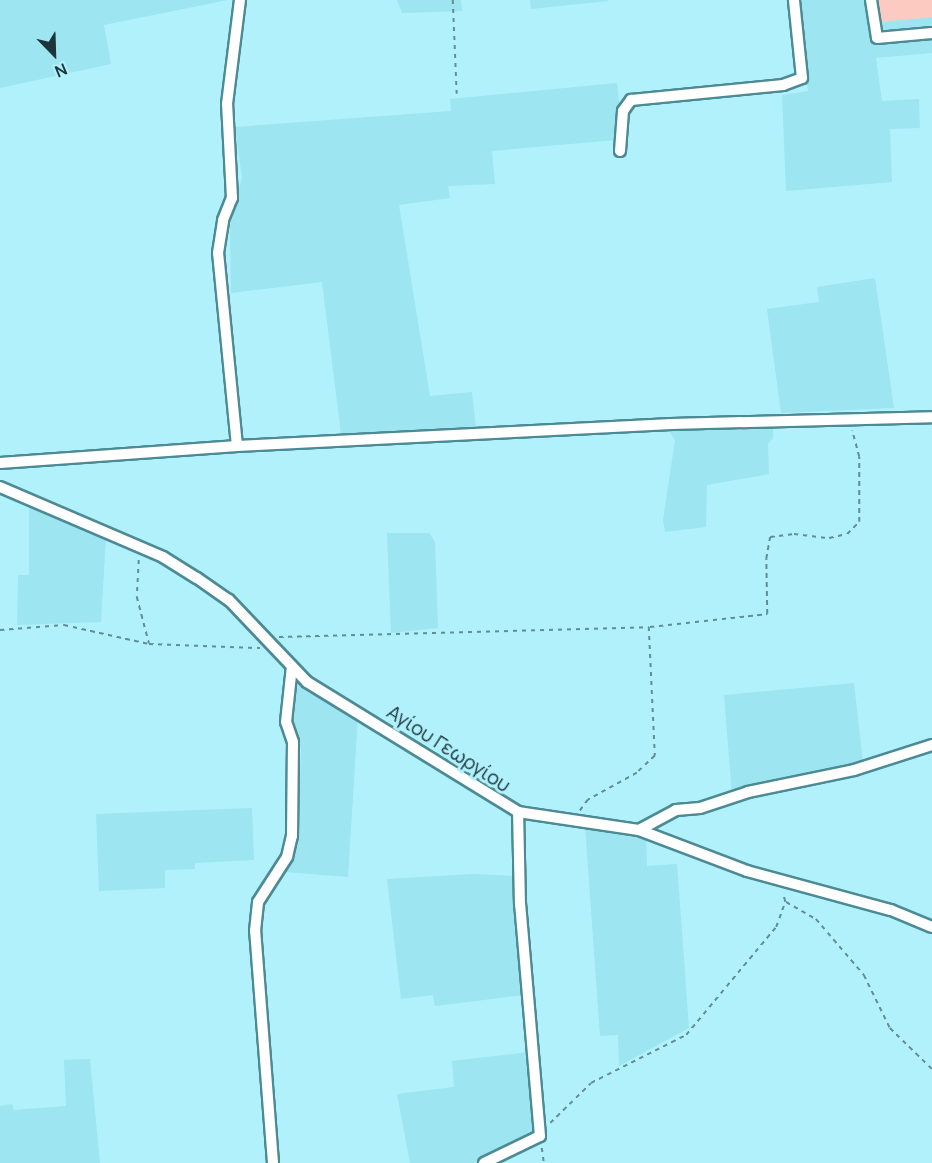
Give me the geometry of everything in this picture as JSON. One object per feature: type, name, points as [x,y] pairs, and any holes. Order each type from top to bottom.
[{"type":"street","points":[[237,446],[219,253],[223,220],[232,198],[226,113],[240,0]]},
{"type":"street","points":[[620,151],[623,111],[631,99],[783,85],[802,78],[794,0]]},
{"type":"street","points":[[871,0],[877,38],[932,33]]},
{"type":"street","points":[[0,463],[237,446],[848,418],[932,417]]},
{"type":"street","name":"Αγίου Γεωργίου","points":[[0,487],[141,548],[229,600],[269,638],[307,682],[518,812],[639,830],[780,880],[891,910],[932,927]]},
{"type":"street","points":[[273,1163],[255,931],[258,902],[287,856],[292,836],[293,742],[286,722],[292,666]]},
{"type":"street","points":[[639,830],[658,817],[676,810],[700,808],[748,792],[854,770],[932,745]]},
{"type":"street","points":[[484,1163],[540,1136],[521,916],[518,812]]},
{"type":"path","points":[[453,0],[457,94]]},
{"type":"path","points":[[269,638],[650,627],[767,614],[766,559],[770,537],[794,534],[829,538],[847,534],[859,522],[860,457],[848,418]]},
{"type":"path","points":[[141,548],[137,597],[149,644]]},
{"type":"path","points":[[0,630],[64,625],[149,644],[278,649]]},
{"type":"path","points":[[573,821],[588,800],[637,773],[655,756],[650,627]]},
{"type":"path","points":[[544,1163],[540,1136],[591,1083],[686,1035],[776,927],[785,902],[780,880]]},
{"type":"path","points":[[785,902],[816,919],[864,975],[890,1028],[932,1069]]},
{"type":"shaded area","points":[[0,0],[228,0],[104,25],[111,64],[0,88]]},
{"type":"shaded area","points":[[397,0],[461,0],[462,11],[402,13]]},
{"type":"shaded area","points":[[530,0],[608,0],[608,1],[531,9]]},
{"type":"shaded area","points":[[798,0],[867,0],[871,23],[932,17],[932,53],[876,58],[882,101],[919,99],[920,128],[890,129],[892,182],[786,191],[782,95],[808,91]]},
{"type":"shaded area","points":[[876,0],[932,0],[932,17],[880,22]]},
{"type":"shaded area","points":[[617,83],[620,110],[616,140],[492,151],[495,184],[448,186],[450,198],[399,205],[430,396],[472,392],[476,429],[341,434],[322,282],[231,293],[230,226],[242,178],[235,127],[451,111],[450,99]]},
{"type":"shaded area","points":[[875,278],[894,408],[781,413],[767,309],[819,302],[817,287]]},
{"type":"shaded area","points":[[773,424],[773,438],[768,444],[769,474],[707,485],[706,527],[665,532],[663,520],[675,440],[667,428]]},
{"type":"shaded area","points":[[29,503],[106,536],[101,622],[17,625],[18,575],[29,575]]},
{"type":"shaded area","points":[[387,533],[429,533],[435,542],[438,628],[391,633]]},
{"type":"shaded area","points":[[295,680],[358,716],[348,877],[285,872],[298,845],[301,749],[292,720]]},
{"type":"shaded area","points":[[854,683],[863,763],[732,794],[724,695]]},
{"type":"shaded area","points":[[252,808],[254,860],[195,863],[195,869],[165,870],[165,888],[99,891],[96,814]]},
{"type":"shaded area","points":[[585,825],[646,836],[647,866],[677,864],[689,1028],[619,1066],[618,1035],[600,1036]]},
{"type":"shaded area","points":[[473,874],[516,876],[524,995],[435,1006],[433,995],[401,999],[387,879]]},
{"type":"shaded area","points":[[529,1052],[537,1135],[475,1163],[410,1163],[397,1094],[454,1087],[452,1061]]},
{"type":"shaded area","points":[[90,1059],[100,1163],[0,1163],[0,1106],[12,1104],[14,1110],[66,1106],[64,1060]]}]
